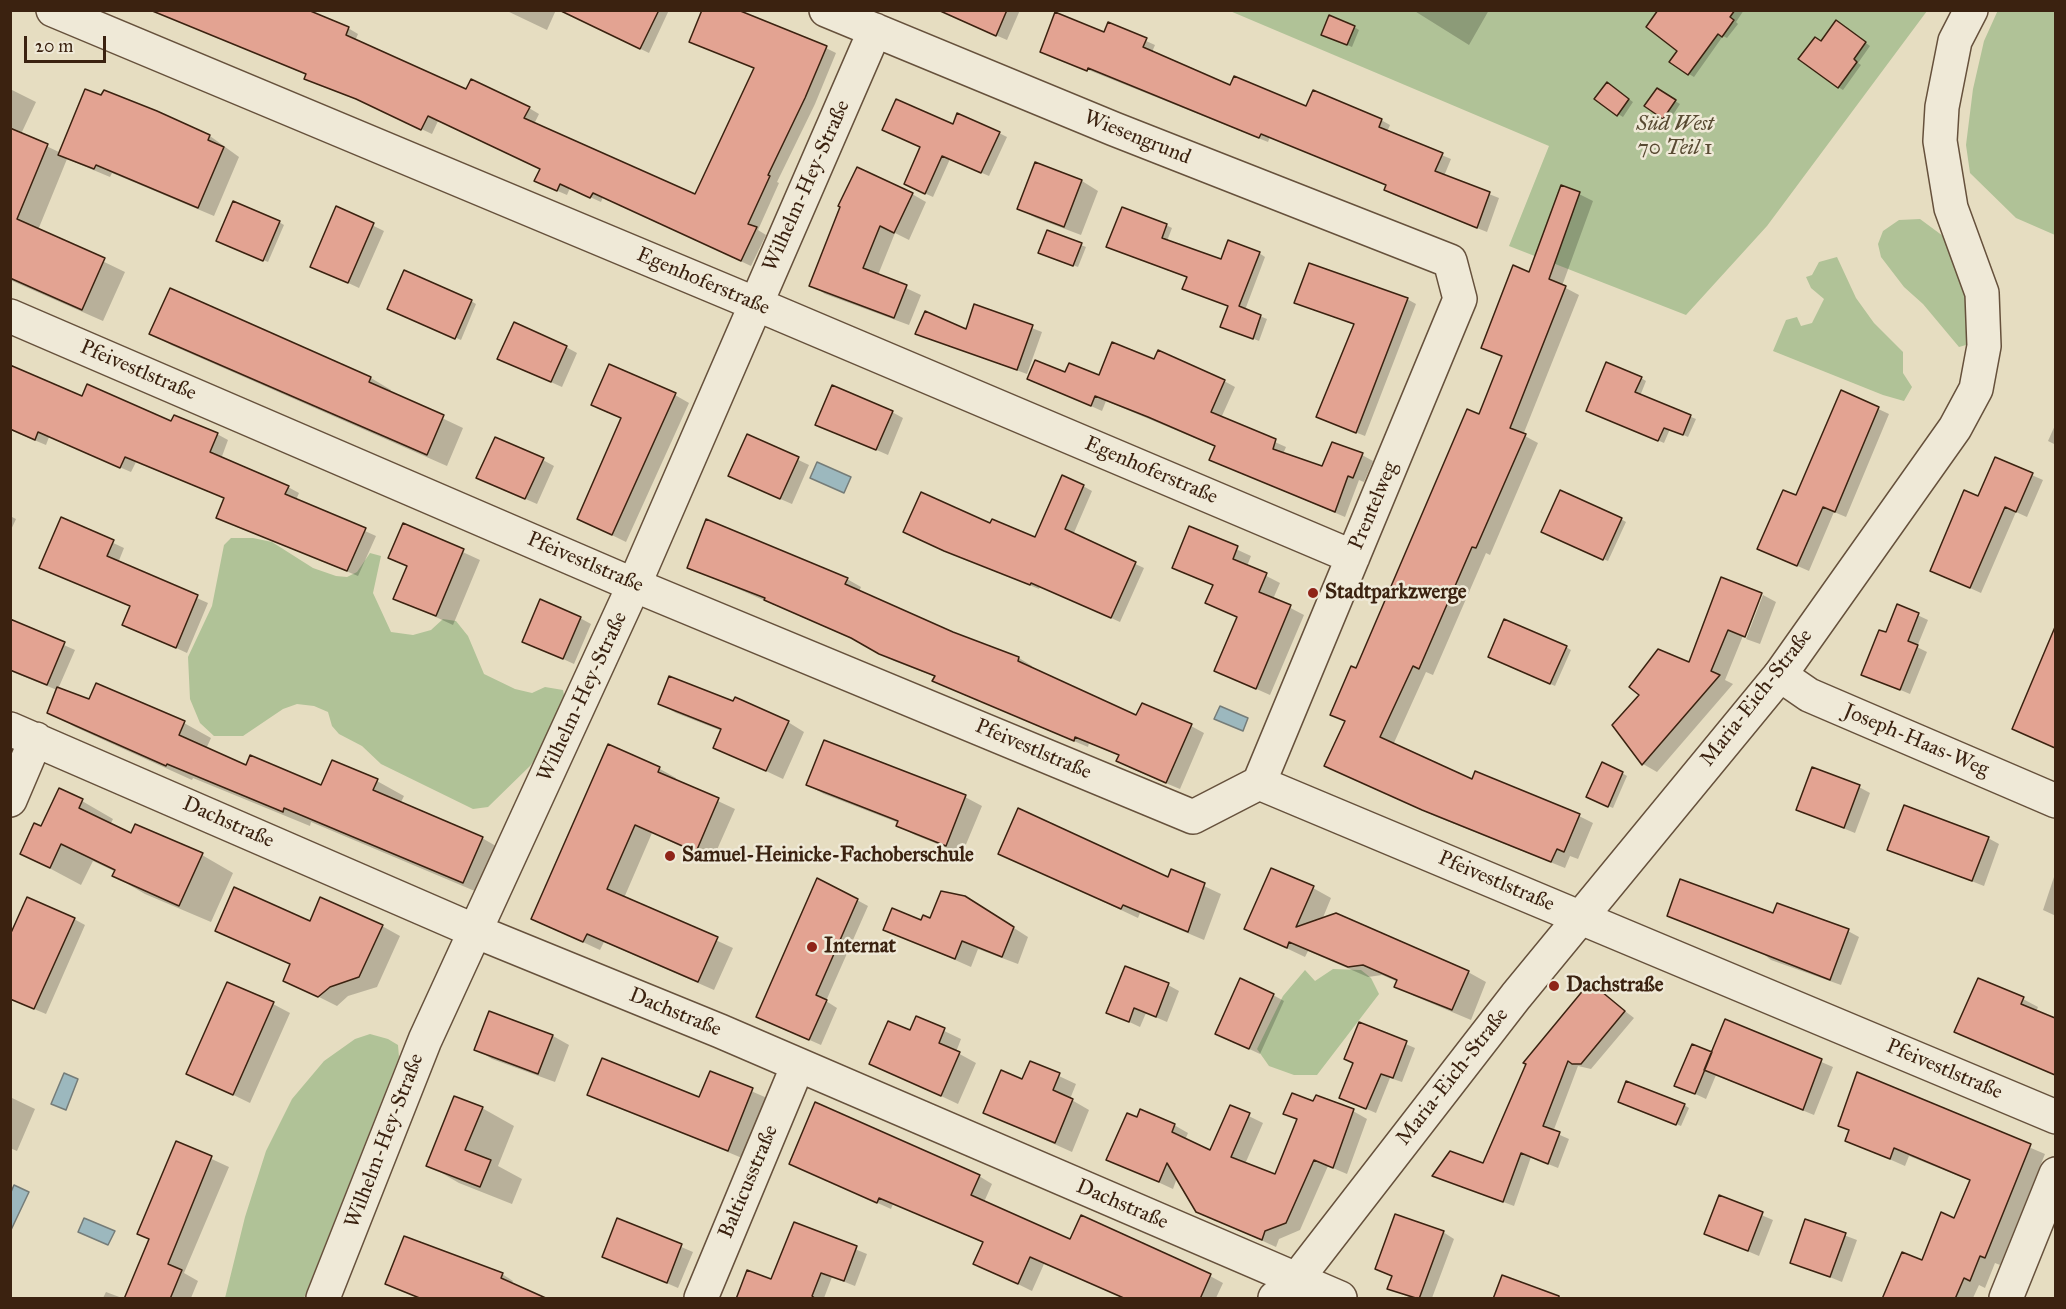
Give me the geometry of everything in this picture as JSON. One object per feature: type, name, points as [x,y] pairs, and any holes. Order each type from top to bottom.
[{"type":"street","name":"Egenhoferstraße","points":[[53,10],[1353,557]]},
{"type":"street","name":"Wiesengrund","points":[[826,10],[1114,129],[1450,261]]},
{"type":"street","name":"Maria-Eich-Straße","points":[[1285,1289],[1580,917],[1780,675],[1955,428],[1976,389],[1984,346],[1982,293],[1951,208],[1940,141],[1942,107],[1955,41],[1971,10]]},
{"type":"street","name":"Wilhelm-Hey-Straße","points":[[329,1297],[425,1040],[634,585],[875,30]]},
{"type":"street","name":"Prentelweg","points":[[1259,783],[1460,299],[1450,261]]},
{"type":"street","name":"Pfeivestlstraße","points":[[10,316],[634,585],[1193,816],[1259,783],[2055,1117]]},
{"type":"street","name":"Joseph-Haas-Weg","points":[[1780,675],[1809,695],[2055,801]]},
{"type":"street","name":"Dachstraße","points":[[23,734],[475,931],[798,1065],[1285,1289],[1340,1299]]},
{"type":"street","points":[[10,800],[23,734]]},
{"type":"street","name":"Balticusstraße","points":[[701,1299],[798,1065]]},
{"type":"street","points":[[2006,1299],[2055,1174]]},
{"type":"green space","points":[[1998,10],[2055,11],[2055,235],[2016,218],[1970,173],[1966,145],[1973,89],[1984,41]]},
{"type":"green space","name":"Süd West 70 Teil 1","points":[[1230,11],[1927,11],[1767,226],[1686,315],[1509,246],[1549,146]]},
{"type":"green space","points":[[1920,219],[1943,236],[1952,249],[1964,285],[1968,332],[1966,345],[1959,347],[1923,304],[1904,287],[1881,257],[1878,244],[1883,231],[1899,220]]},
{"type":"green space","points":[[1837,257],[1856,298],[1874,323],[1903,352],[1903,373],[1912,387],[1904,401],[1883,395],[1773,351],[1786,320],[1797,317],[1801,326],[1812,323],[1824,299],[1811,288],[1806,277],[1812,275],[1819,262]]},
{"type":"green space","points":[[231,538],[253,538],[272,542],[313,568],[336,576],[347,577],[357,572],[370,553],[381,556],[373,593],[391,632],[413,635],[431,630],[443,619],[456,621],[468,636],[484,674],[515,689],[532,693],[545,687],[563,690],[566,705],[557,730],[530,766],[488,807],[473,809],[381,764],[362,746],[339,734],[332,726],[328,712],[314,706],[297,704],[283,709],[243,736],[214,736],[200,723],[190,699],[188,657],[212,606],[224,545]]},
{"type":"green space","points":[[1333,969],[1361,970],[1371,978],[1379,994],[1317,1075],[1294,1075],[1269,1066],[1257,1049],[1283,996],[1305,970],[1315,981]]},
{"type":"green space","points":[[370,1034],[388,1039],[398,1045],[399,1057],[304,1298],[225,1298],[245,1217],[266,1151],[292,1099],[324,1061],[355,1039]]},
{"type":"water","points":[[817,462],[851,477],[844,493],[810,478]]},
{"type":"water","points":[[1220,706],[1248,718],[1243,731],[1214,719]]},
{"type":"water","points":[[64,1073],[78,1079],[66,1110],[51,1104]]},
{"type":"water","points":[[14,1185],[29,1192],[11,1230],[11,1192]]},
{"type":"water","points":[[84,1218],[115,1231],[108,1245],[78,1232]]},
{"type":"building","points":[[150,10],[308,10],[349,27],[346,35],[466,89],[471,79],[530,107],[524,118],[695,194],[754,68],[689,42],[702,10],[738,10],[827,46],[748,224],[757,227],[741,261],[593,193],[590,198],[560,184],[557,191],[534,181],[540,169],[428,116],[421,130],[356,99],[304,79],[306,74]]},
{"type":"building","points":[[559,10],[659,10],[640,49]]},
{"type":"building","points":[[938,10],[1007,10],[996,36]]},
{"type":"building","points":[[1658,10],[1735,10],[1730,17],[1734,20],[1722,37],[1718,34],[1688,75],[1669,62],[1677,51],[1646,27]]},
{"type":"building","points":[[1055,12],[1104,32],[1108,22],[1147,38],[1143,47],[1230,85],[1234,76],[1306,106],[1313,90],[1382,119],[1379,127],[1443,153],[1435,171],[1490,192],[1477,228],[1384,190],[1386,185],[1261,134],[1259,138],[1088,68],[1087,71],[1040,52]]},
{"type":"building","points":[[1329,15],[1355,26],[1347,45],[1321,35]]},
{"type":"building","points":[[1836,20],[1866,42],[1854,59],[1857,62],[1838,88],[1798,59],[1815,37],[1821,41]]},
{"type":"building","points":[[1607,82],[1629,99],[1617,116],[1594,99]]},
{"type":"building","points":[[1657,88],[1676,100],[1663,119],[1644,106]]},
{"type":"building","points":[[85,89],[101,95],[104,90],[157,111],[210,135],[208,140],[224,147],[198,208],[96,165],[94,169],[58,155]]},
{"type":"building","points":[[896,99],[953,124],[957,113],[1000,132],[981,173],[942,156],[925,194],[904,184],[920,147],[882,130]]},
{"type":"building","points":[[10,128],[48,144],[17,219],[105,258],[82,310],[10,278]]},
{"type":"building","points":[[1035,162],[1082,180],[1064,227],[1017,209]]},
{"type":"building","points":[[857,167],[913,193],[894,233],[880,226],[863,268],[907,285],[894,318],[809,286],[840,207],[838,206]]},
{"type":"building","points":[[1561,185],[1580,192],[1549,279],[1566,286],[1510,428],[1526,434],[1476,548],[1472,547],[1419,669],[1413,666],[1380,737],[1472,779],[1475,771],[1580,814],[1564,852],[1557,849],[1551,862],[1422,810],[1324,766],[1345,721],[1330,715],[1351,666],[1356,668],[1467,409],[1479,414],[1502,356],[1481,348],[1513,265],[1529,272]]},
{"type":"building","points":[[233,201],[280,221],[263,261],[216,241]]},
{"type":"building","points":[[336,206],[374,223],[348,283],[310,267]]},
{"type":"building","points":[[1122,207],[1167,224],[1162,238],[1221,259],[1228,240],[1260,252],[1239,306],[1261,315],[1253,339],[1220,327],[1228,306],[1182,289],[1187,277],[1106,247]]},
{"type":"building","points":[[1047,230],[1082,243],[1073,266],[1038,253]]},
{"type":"building","points":[[1309,263],[1408,298],[1356,433],[1316,417],[1354,324],[1294,303]]},
{"type":"building","points":[[404,270],[472,300],[455,339],[387,309]]},
{"type":"building","points":[[170,288],[371,377],[369,382],[444,415],[427,455],[149,334]]},
{"type":"building","points":[[974,304],[1033,325],[1017,370],[915,334],[925,311],[966,329]]},
{"type":"building","points":[[514,322],[567,346],[551,382],[497,359]]},
{"type":"building","points":[[1112,342],[1154,359],[1158,350],[1225,380],[1211,412],[1276,439],[1273,449],[1322,466],[1332,442],[1363,453],[1353,478],[1348,476],[1335,512],[1209,460],[1215,446],[1148,417],[1095,396],[1091,406],[1027,379],[1035,360],[1065,372],[1069,363],[1099,375]]},
{"type":"building","points":[[1606,362],[1642,377],[1635,392],[1691,415],[1683,435],[1664,428],[1658,441],[1586,411]]},
{"type":"building","points":[[609,364],[676,393],[612,535],[577,519],[621,418],[591,405]]},
{"type":"building","points":[[10,365],[82,396],[87,384],[171,421],[174,415],[218,433],[210,452],[289,486],[285,494],[366,528],[347,571],[216,518],[224,498],[125,457],[120,468],[38,432],[35,440],[10,429]]},
{"type":"building","points":[[832,385],[893,411],[876,450],[815,425]]},
{"type":"building","points":[[1841,390],[1879,407],[1835,512],[1823,507],[1797,566],[1757,549],[1783,490],[1796,495]]},
{"type":"building","points":[[747,434],[799,457],[780,499],[728,476]]},
{"type":"building","points":[[495,437],[544,458],[525,499],[476,478]]},
{"type":"building","points":[[1995,457],[2033,473],[2016,512],[2005,507],[1970,588],[1930,571],[1964,490],[1978,496]]},
{"type":"building","points":[[1062,475],[1084,485],[1065,529],[1136,562],[1111,618],[1031,583],[1030,585],[944,551],[903,532],[921,492],[990,523],[992,519],[1035,537]]},
{"type":"building","points":[[1560,490],[1622,518],[1603,560],[1541,532]]},
{"type":"building","points":[[61,517],[114,540],[107,556],[198,595],[176,648],[122,625],[130,606],[39,568]]},
{"type":"building","points":[[706,519],[848,578],[845,584],[953,632],[1019,657],[1018,661],[1136,715],[1142,703],[1192,724],[1166,783],[1116,761],[1119,755],[1075,737],[1074,741],[932,681],[935,676],[879,654],[851,638],[764,600],[765,598],[687,568]]},
{"type":"building","points":[[403,523],[464,549],[436,616],[393,599],[407,566],[388,558]]},
{"type":"building","points":[[1189,526],[1238,546],[1233,559],[1267,573],[1259,592],[1291,605],[1256,689],[1214,671],[1237,617],[1205,603],[1213,585],[1172,568]]},
{"type":"building","points":[[1721,577],[1762,593],[1745,637],[1728,630],[1711,671],[1720,675],[1642,765],[1612,725],[1639,695],[1629,687],[1658,649],[1689,662]]},
{"type":"building","points":[[540,599],[581,617],[563,659],[522,642]]},
{"type":"building","points":[[1897,604],[1919,613],[1908,641],[1918,645],[1900,690],[1861,675],[1879,630],[1886,632]]},
{"type":"building","points":[[10,619],[65,642],[47,685],[10,670]]},
{"type":"building","points":[[1504,619],[1567,646],[1550,684],[1488,657]]},
{"type":"building","points":[[2055,627],[2055,748],[2012,729]]},
{"type":"building","points":[[669,676],[733,701],[735,697],[789,721],[766,771],[713,748],[721,729],[658,704]]},
{"type":"building","points":[[96,683],[185,721],[179,735],[246,765],[250,755],[321,785],[332,760],[378,779],[373,790],[483,837],[463,883],[284,808],[283,812],[167,764],[166,766],[47,713],[57,687],[89,699]]},
{"type":"building","points":[[824,740],[966,795],[946,846],[896,826],[898,821],[806,785]]},
{"type":"building","points":[[608,744],[660,767],[658,772],[719,798],[696,852],[635,825],[607,889],[718,937],[698,982],[587,934],[583,942],[531,919]]},
{"type":"building","points":[[1602,762],[1623,772],[1608,807],[1586,797]]},
{"type":"building","points":[[1812,767],[1860,785],[1844,828],[1796,810]]},
{"type":"building","points":[[59,788],[83,799],[79,808],[131,833],[135,824],[203,853],[179,906],[112,876],[115,870],[61,844],[50,868],[20,854],[34,823],[41,826]]},
{"type":"building","points":[[1904,805],[1989,837],[1972,881],[1887,850]]},
{"type":"building","points":[[1018,808],[1168,877],[1171,869],[1205,883],[1188,932],[1123,905],[1121,909],[998,854]]},
{"type":"building","points":[[1271,868],[1314,886],[1296,927],[1336,913],[1469,971],[1452,1010],[1394,987],[1397,980],[1363,965],[1348,967],[1289,942],[1287,948],[1244,929]]},
{"type":"building","name":"Internat","points":[[817,878],[858,899],[816,995],[827,1000],[809,1040],[756,1017]]},
{"type":"building","points":[[1680,879],[1773,913],[1777,903],[1849,929],[1830,980],[1667,916]]},
{"type":"building","points":[[234,887],[310,921],[320,897],[383,925],[359,977],[330,987],[318,997],[283,981],[290,964],[215,931]]},
{"type":"building","points":[[941,891],[965,896],[1014,927],[1002,957],[962,941],[955,959],[883,930],[892,908],[921,920],[923,915],[930,918]]},
{"type":"building","points":[[27,897],[75,918],[34,1009],[10,999],[10,935]]},
{"type":"building","points":[[1125,966],[1169,983],[1156,1017],[1134,1008],[1129,1022],[1106,1013]]},
{"type":"building","points":[[1240,978],[1274,994],[1249,1049],[1215,1034]]},
{"type":"building","points":[[1978,978],[2024,997],[2021,1004],[2055,1018],[2055,1075],[1954,1032]]},
{"type":"building","points":[[227,982],[274,1002],[233,1095],[186,1074]]},
{"type":"building","points":[[1590,982],[1625,1011],[1581,1064],[1572,1064],[1568,1061],[1543,1126],[1560,1132],[1548,1164],[1521,1153],[1503,1202],[1432,1176],[1450,1151],[1483,1163],[1526,1064],[1523,1063]]},
{"type":"building","points":[[489,1011],[553,1035],[538,1074],[474,1050]]},
{"type":"building","points":[[916,1016],[945,1028],[939,1043],[960,1052],[941,1096],[869,1064],[888,1021],[910,1030]]},
{"type":"building","points":[[1725,1019],[1822,1059],[1803,1110],[1704,1070]]},
{"type":"building","points":[[1359,1022],[1407,1041],[1393,1078],[1381,1074],[1366,1109],[1339,1098],[1353,1063],[1344,1059]]},
{"type":"building","points":[[1692,1044],[1712,1052],[1695,1094],[1674,1086]]},
{"type":"building","points":[[602,1058],[699,1097],[710,1071],[753,1088],[728,1151],[587,1095]]},
{"type":"building","points":[[1030,1061],[1060,1073],[1053,1090],[1073,1099],[1055,1143],[983,1113],[1001,1070],[1022,1079]]},
{"type":"building","points":[[1857,1072],[2031,1144],[1985,1258],[1980,1256],[1970,1281],[1964,1278],[1955,1299],[1882,1299],[1902,1252],[1922,1260],[1941,1212],[1954,1218],[1970,1180],[1894,1148],[1890,1159],[1845,1141],[1849,1130],[1838,1126]]},
{"type":"building","points":[[1626,1081],[1685,1104],[1676,1125],[1618,1102]]},
{"type":"building","points":[[1292,1093],[1313,1101],[1316,1095],[1354,1109],[1333,1168],[1314,1160],[1286,1223],[1265,1231],[1262,1240],[1196,1212],[1167,1163],[1159,1182],[1106,1160],[1127,1113],[1137,1117],[1140,1109],[1175,1124],[1172,1132],[1210,1150],[1230,1105],[1250,1113],[1231,1157],[1275,1174],[1297,1119],[1283,1114]]},
{"type":"building","points":[[454,1096],[483,1107],[465,1150],[491,1160],[480,1187],[426,1166]]},
{"type":"building","points":[[815,1102],[980,1175],[971,1195],[1070,1239],[1081,1215],[1211,1274],[1200,1299],[1126,1299],[1030,1257],[1018,1284],[973,1264],[983,1242],[879,1198],[877,1203],[789,1164]]},
{"type":"building","points":[[176,1141],[212,1156],[168,1264],[182,1270],[170,1299],[124,1299],[149,1239],[137,1234]]},
{"type":"building","points":[[1719,1195],[1763,1212],[1748,1251],[1704,1234]]},
{"type":"building","points":[[1395,1214],[1444,1231],[1419,1299],[1387,1289],[1392,1276],[1375,1269]]},
{"type":"building","points":[[617,1218],[682,1244],[667,1283],[602,1257]]},
{"type":"building","points":[[1805,1219],[1846,1233],[1830,1277],[1790,1263]]},
{"type":"building","points":[[794,1222],[857,1246],[844,1281],[821,1273],[812,1296],[816,1299],[736,1299],[747,1270],[771,1279]]},
{"type":"building","points":[[404,1236],[503,1273],[501,1278],[548,1299],[422,1299],[385,1284]]},
{"type":"building","points":[[1502,1275],[1559,1296],[1559,1299],[1493,1299]]},
{"type":"place","name":"Stadtparkzwerge","points":[[1313,593]]},
{"type":"place","name":"Samuel-Heinicke-Fachoberschule","points":[[670,856]]},
{"type":"place","name":"Internat","points":[[812,947]]},
{"type":"place","name":"Dachstraße","points":[[1554,986]]}]
